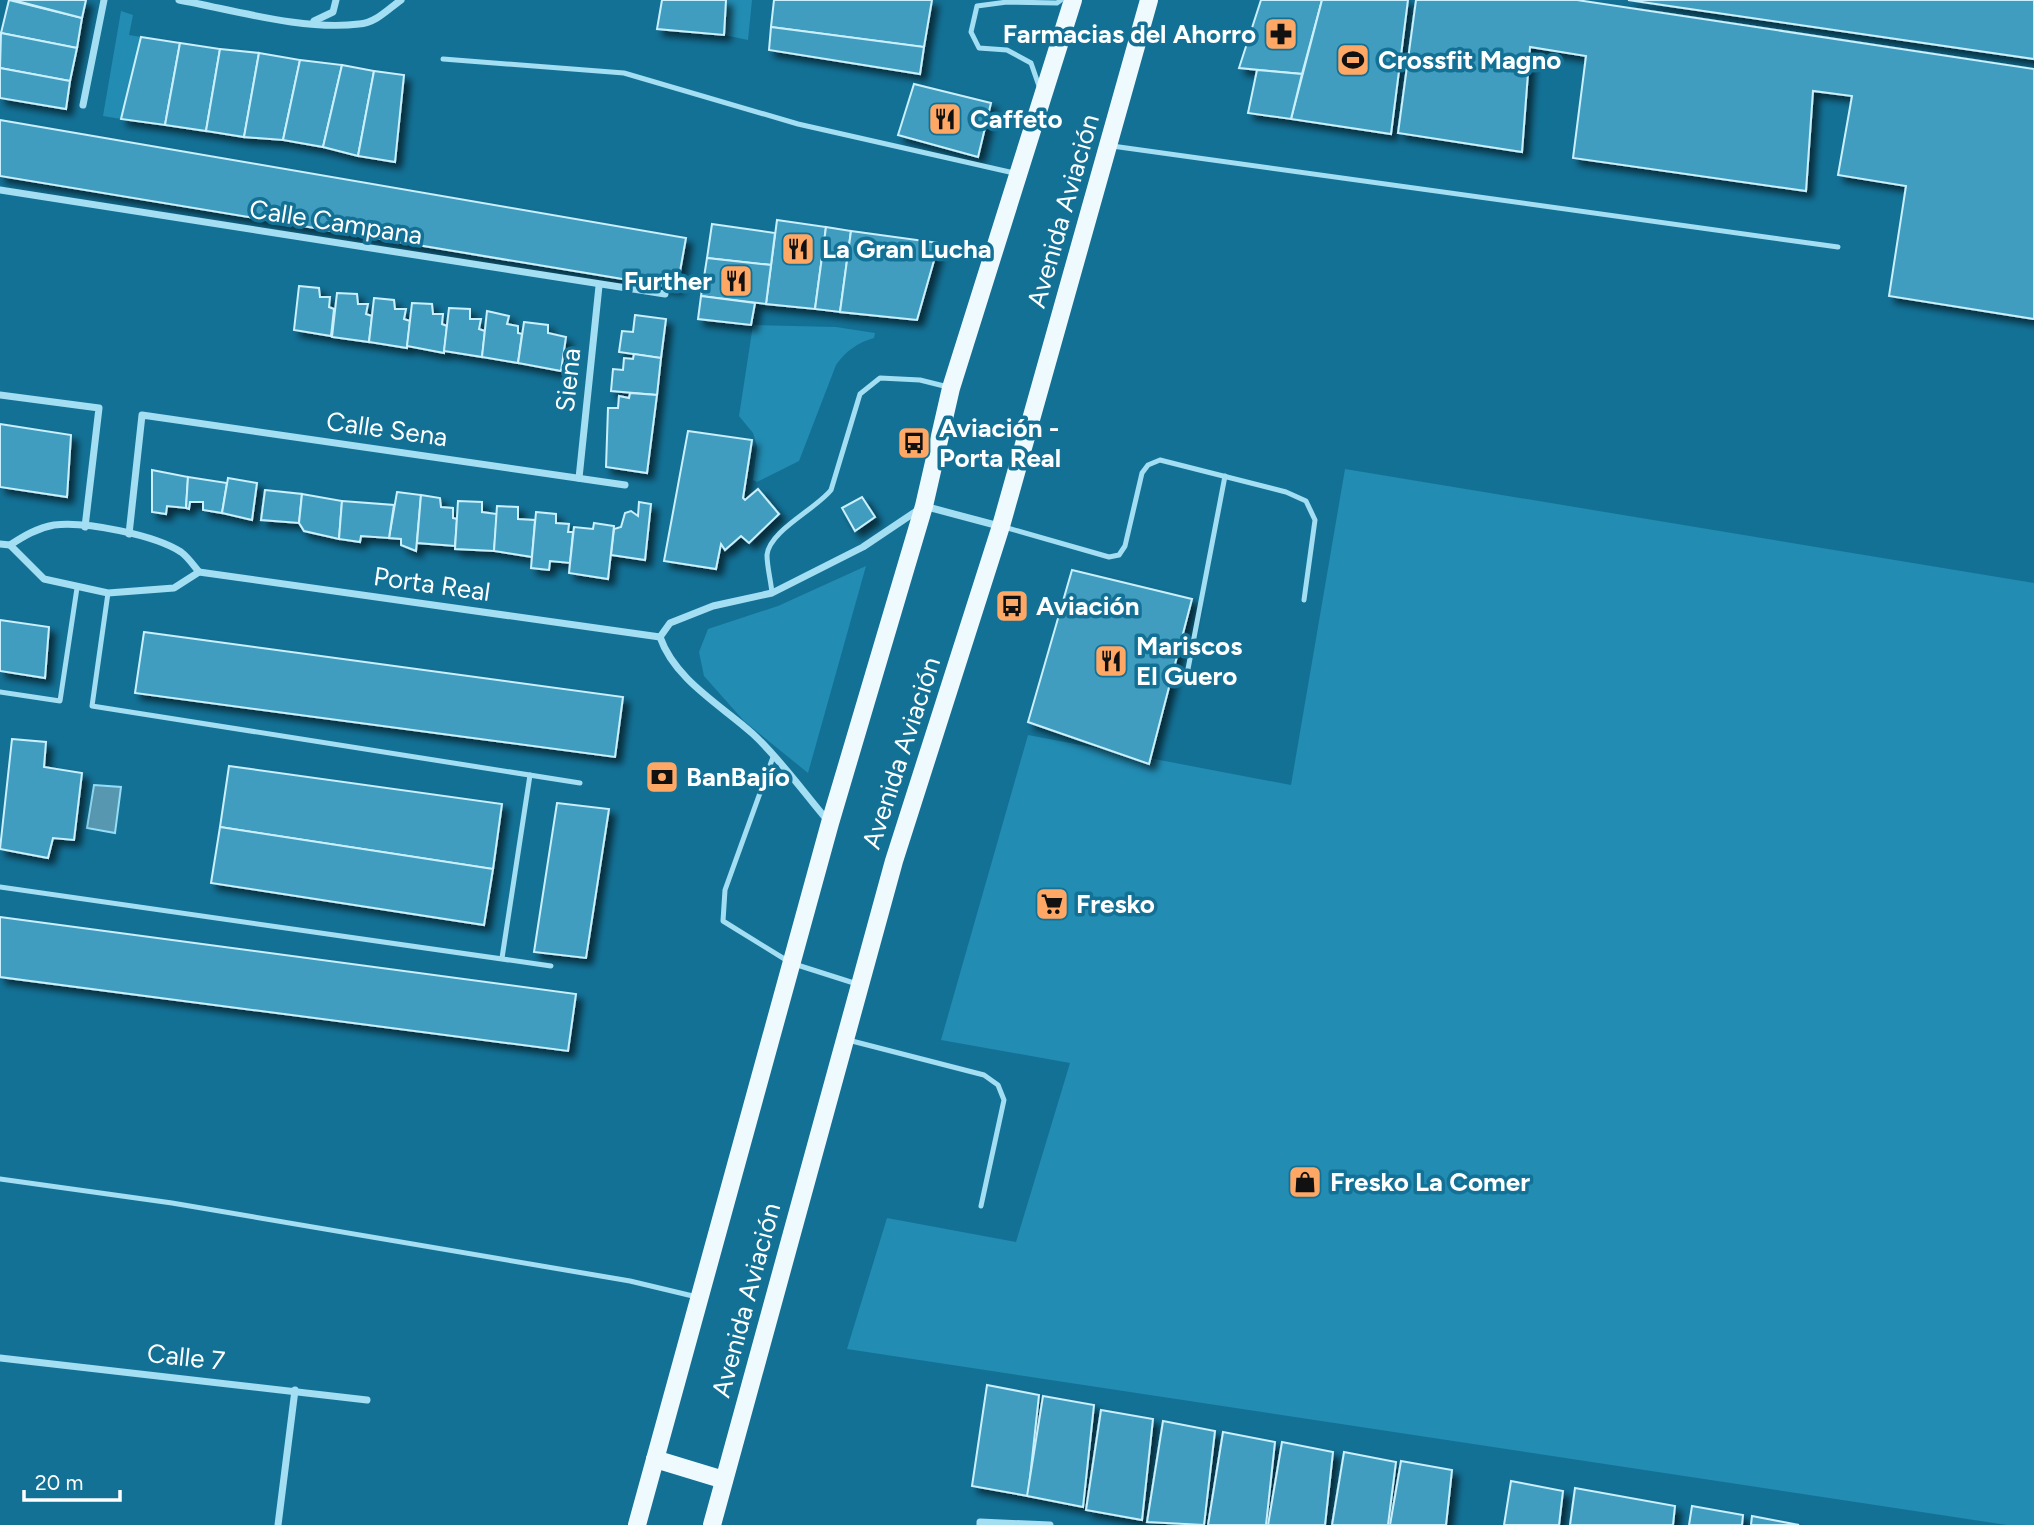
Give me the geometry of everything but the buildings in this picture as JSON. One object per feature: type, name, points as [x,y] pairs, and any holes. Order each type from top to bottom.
[{"type":"main road","name":"Avenida Aviación","points":[[637,1525],[830,822],[924,506],[951,388],[1073,0]]},
{"type":"main road","name":"Avenida Aviación","points":[[712,1525],[894,860],[1001,526],[1149,0]]},
{"type":"main road","points":[[655,1460],[724,1480]]},
{"type":"street","points":[[180,0],[310,23],[360,24],[376,19],[401,0]]},
{"type":"street","points":[[310,23],[333,12],[336,0]]},
{"type":"street","points":[[83,105],[103,2]]},
{"type":"street","name":"Calle Campana","points":[[0,190],[599,286],[665,294]]},
{"type":"street","name":"Siena","points":[[579,478],[599,286]]},
{"type":"street","points":[[0,395],[99,408],[85,527]]},
{"type":"street","name":"Calle Sena","points":[[129,534],[142,415],[625,485]]},
{"type":"street","points":[[830,822],[755,736],[697,687],[666,654],[660,637],[670,623],[713,606],[772,593],[863,547],[924,506],[1001,526]]},
{"type":"street","points":[[0,544],[10,545],[32,531],[56,525],[85,527],[129,534],[183,553],[199,572],[174,588],[108,593],[44,579],[10,545]]},
{"type":"street","name":"Porta Real","points":[[199,572],[660,637]]},
{"type":"street","name":"Calle 7","points":[[0,1358],[367,1399]]},
{"type":"street","points":[[278,1525],[295,1390]]},
{"type":"street","points":[[980,1525],[980,1522],[1050,1525]]},
{"type":"lane","points":[[1042,94],[1031,63],[1007,50],[979,48],[971,32],[976,6],[1007,2],[1057,3],[1061,0]]},
{"type":"lane","points":[[443,59],[624,73],[798,124],[1018,174]]},
{"type":"lane","points":[[1108,145],[1159,155],[1217,160],[1838,247]]},
{"type":"lane","points":[[772,593],[767,553],[779,533],[821,501],[831,490],[860,394],[880,378],[920,380],[951,388]]},
{"type":"lane","points":[[1001,526],[1109,557],[1119,555],[1125,546],[1142,472],[1148,465],[1160,460],[1286,492],[1306,501],[1315,520],[1304,600]]},
{"type":"lane","points":[[1188,669],[1225,476]]},
{"type":"lane","points":[[0,692],[60,701],[77,588]]},
{"type":"lane","points":[[108,593],[92,706],[580,783]]},
{"type":"lane","points":[[773,757],[725,890],[723,921],[791,963],[860,985]]},
{"type":"lane","points":[[502,958],[530,775]]},
{"type":"lane","points":[[0,887],[551,966]]},
{"type":"lane","points":[[845,1039],[984,1075],[998,1085],[1004,1100],[981,1206]]},
{"type":"lane","points":[[0,1179],[172,1203],[630,1281],[700,1297]]},
{"type":"shaded area","points":[[726,0],[752,0],[748,40],[724,35]]},
{"type":"shaded area","points":[[121,11],[133,15],[129,35],[141,37],[121,119],[103,116]]},
{"type":"shaded area","points":[[753,325],[836,327],[875,333],[874,338],[852,348],[836,365],[799,461],[757,482],[753,480],[757,446],[753,433],[739,416]]},
{"type":"shaded area","points":[[1345,469],[2034,583],[2034,1525],[2007,1525],[847,1349],[887,1218],[1016,1242],[1070,1063],[941,1040],[1028,735],[1291,785]]},
{"type":"shaded area","points":[[866,566],[808,773],[744,721],[704,676],[699,652],[708,629],[778,606]]},
{"type":"shaded area","points":[[94,785],[121,787],[115,833],[87,828]]},
{"type":"place","name":"Farmacias del Ahorro","points":[[1281,34]]},
{"type":"place","name":"Crossfit Magno","points":[[1353,60]]},
{"type":"place","name":"Caffeto","points":[[945,119]]},
{"type":"place","name":"La Gran Lucha","points":[[798,249]]},
{"type":"place","name":"Further","points":[[736,281]]},
{"type":"place","name":"Aviación - Porta Real","points":[[914,443]]},
{"type":"place","name":"Aviación","points":[[1012,606]]},
{"type":"place","name":"Mariscos El Guero","points":[[1111,661]]},
{"type":"place","name":"BanBajío","points":[[662,777]]},
{"type":"place","name":"Fresko","points":[[1052,904]]},
{"type":"place","name":"Fresko La Comer","points":[[1305,1182]]}]
